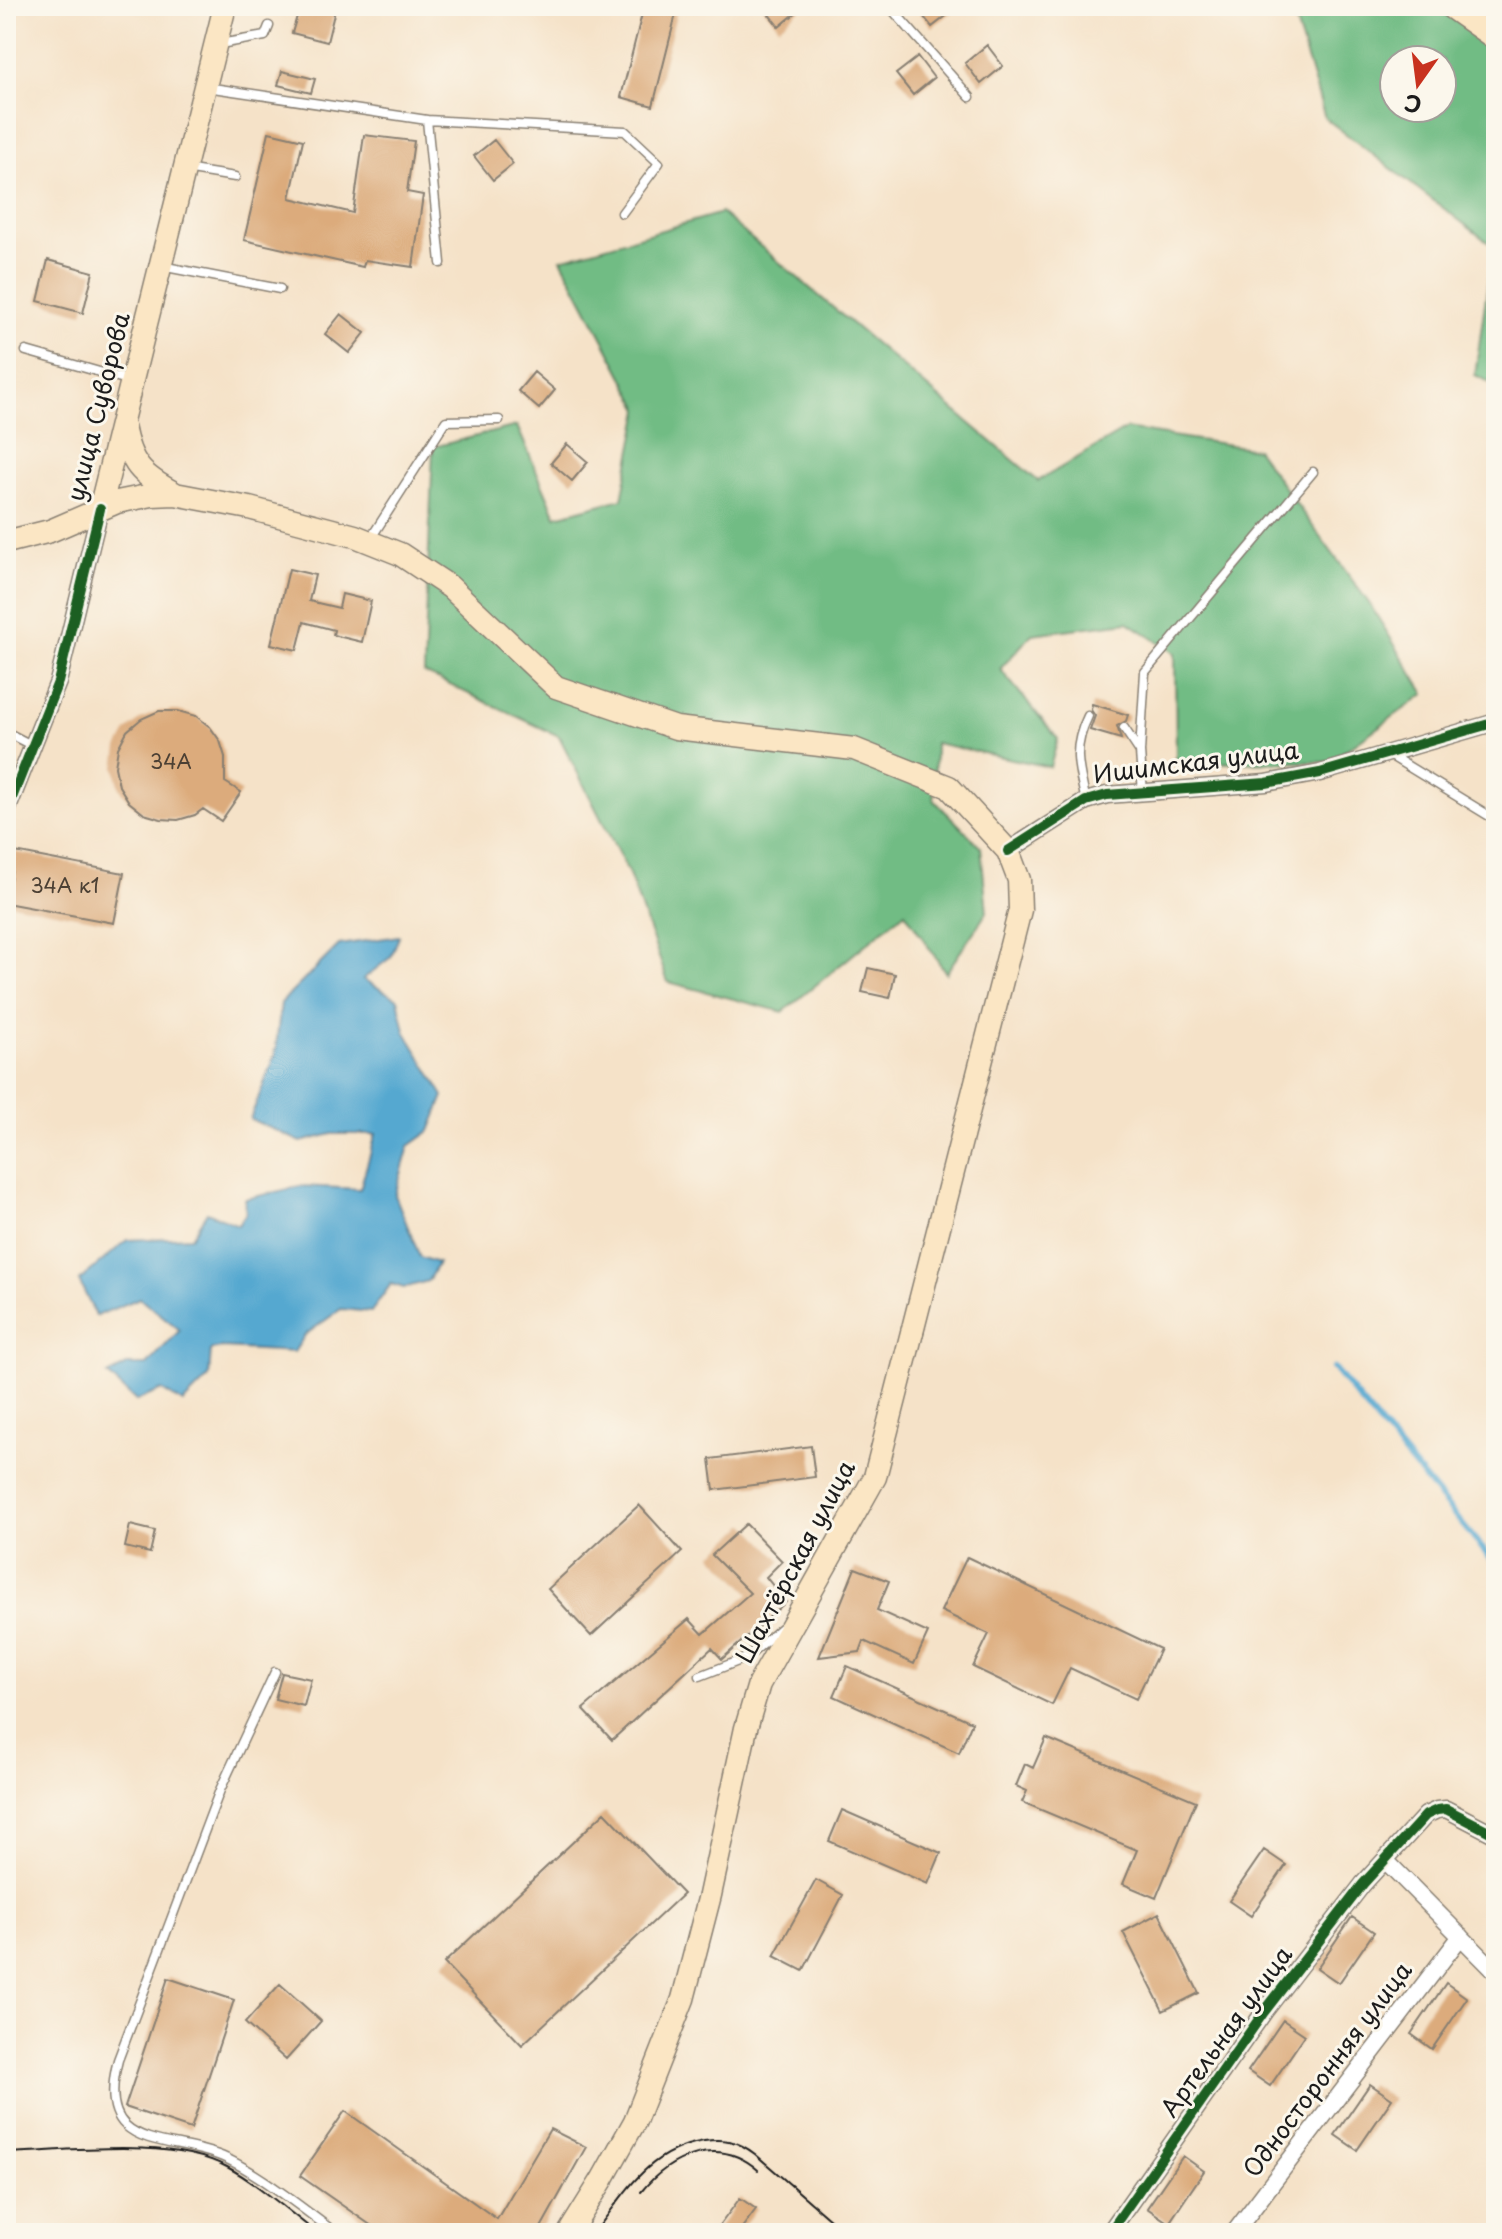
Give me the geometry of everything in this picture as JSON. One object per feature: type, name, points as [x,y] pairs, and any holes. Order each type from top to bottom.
[{"type":"main road","name":"улица Суворова","points":[[100,509],[225,6]]},
{"type":"main road","points":[[1449,6],[1496,39]]},
{"type":"main road","points":[[122,422],[128,451],[138,468],[155,483],[175,494]]},
{"type":"main road","points":[[6,542],[50,531],[134,497],[175,494],[249,508],[369,541],[424,567],[450,587],[556,687],[676,728],[854,749],[949,787],[1008,851]]},
{"type":"main road","name":"Шахтёрская улица","points":[[569,2233],[635,2121],[683,1999],[759,1684],[875,1477],[1020,910],[1019,880],[1008,851]]},
{"type":"street","name":"улица Суворова","points":[[6,813],[58,682],[100,509]]},
{"type":"street","name":"Ишимская улица","points":[[1008,851],[1086,801],[1107,795],[1266,783],[1320,773],[1496,722]]},
{"type":"street","name":"Артельная улица","points":[[1109,2233],[1264,2012],[1363,1884],[1426,1815],[1446,1809],[1496,1835]]},
{"type":"street","points":[[1386,1861],[1496,1972]]},
{"type":"street","name":"Односторонняя улица","points":[[1234,2233],[1461,1936]]},
{"type":"lane","points":[[889,6],[970,97]]},
{"type":"lane","points":[[215,45],[265,36],[269,26]]},
{"type":"lane","points":[[205,86],[427,120],[625,131],[659,163],[622,213]]},
{"type":"lane","points":[[427,120],[441,263]]},
{"type":"lane","points":[[185,169],[235,177]]},
{"type":"lane","points":[[161,265],[280,289]]},
{"type":"lane","points":[[26,351],[132,381]]},
{"type":"lane","points":[[369,541],[446,421],[499,420]]},
{"type":"lane","points":[[1143,793],[1140,752],[1145,672],[1313,472]]},
{"type":"lane","points":[[1086,801],[1076,757],[1080,733],[1088,716]]},
{"type":"lane","points":[[1124,728],[1140,752]]},
{"type":"lane","points":[[6,732],[34,746]]},
{"type":"lane","points":[[1387,753],[1496,820]]},
{"type":"lane","points":[[700,1676],[746,1658],[800,1610]]},
{"type":"lane","points":[[275,1672],[220,1790],[118,2060],[113,2078],[114,2101],[130,2130],[144,2138],[218,2155],[336,2233]]},
{"type":"green space","points":[[1291,6],[1496,6],[1496,386],[1475,375],[1493,246],[1325,118]]},
{"type":"green space","points":[[721,213],[1038,481],[1126,429],[1256,449],[1369,603],[1425,694],[1329,762],[1176,763],[1175,653],[1128,622],[1032,634],[1000,669],[1058,739],[1050,767],[935,743],[934,800],[981,847],[987,912],[946,973],[905,912],[783,1012],[668,982],[628,872],[559,736],[424,673],[433,447],[517,426],[556,516],[622,499],[640,409],[561,259]]},
{"type":"water","points":[[399,936],[391,957],[363,979],[398,999],[405,1031],[444,1096],[430,1131],[409,1146],[395,1195],[420,1257],[438,1263],[428,1281],[404,1288],[391,1284],[371,1312],[341,1309],[305,1335],[294,1352],[211,1350],[209,1377],[183,1403],[162,1390],[136,1401],[108,1375],[127,1365],[147,1365],[180,1330],[140,1298],[96,1316],[79,1281],[127,1240],[191,1237],[207,1212],[238,1225],[246,1213],[245,1199],[302,1186],[360,1189],[376,1134],[332,1134],[301,1142],[250,1119],[275,1056],[281,1003],[339,945]]},
{"type":"building","points":[[300,6],[336,6],[327,42],[292,33]]},
{"type":"building","points":[[644,6],[678,6],[653,106],[621,97]]},
{"type":"building","points":[[762,6],[804,6],[779,27]]},
{"type":"building","points":[[915,6],[959,6],[932,27]]},
{"type":"building","points":[[987,45],[1003,66],[981,84],[965,63]]},
{"type":"building","points":[[918,57],[934,78],[913,95],[896,74]]},
{"type":"building","points":[[282,71],[315,79],[311,93],[278,85]]},
{"type":"building","points":[[269,132],[303,140],[290,198],[353,213],[364,135],[414,141],[407,192],[423,195],[413,267],[365,260],[363,267],[244,240]]},
{"type":"building","points":[[494,140],[513,164],[493,180],[474,156]]},
{"type":"building","points":[[48,260],[93,272],[83,313],[38,301]]},
{"type":"building","points":[[341,314],[365,333],[349,353],[325,334]]},
{"type":"building","points":[[534,372],[555,390],[539,409],[518,391]]},
{"type":"building","points":[[567,444],[588,462],[572,481],[551,463]]},
{"type":"building","points":[[289,569],[315,575],[309,601],[339,608],[342,594],[371,601],[362,642],[333,635],[334,630],[304,622],[297,650],[271,644]]},
{"type":"building","points":[[1092,704],[1128,715],[1126,721],[1117,726],[1121,739],[1090,730],[1095,716],[1091,710]]},
{"type":"building","points":[[159,711],[178,711],[196,716],[210,727],[220,741],[225,757],[225,782],[241,792],[221,821],[203,809],[178,820],[144,814],[129,802],[119,786],[115,767],[118,748],[127,731],[141,719]]},
{"type":"building","points":[[15,852],[124,873],[114,923],[6,903]]},
{"type":"building","points":[[868,968],[895,974],[890,998],[862,992]]},
{"type":"building","points":[[811,1446],[815,1477],[714,1490],[710,1459]]},
{"type":"building","points":[[639,1505],[682,1552],[591,1636],[548,1589]]},
{"type":"building","points":[[746,1524],[782,1561],[766,1577],[786,1602],[722,1659],[712,1648],[612,1740],[583,1709],[689,1619],[703,1634],[750,1593],[712,1555]]},
{"type":"building","points":[[130,1525],[155,1531],[150,1553],[125,1547]]},
{"type":"building","points":[[967,1557],[1160,1649],[1136,1699],[1070,1668],[1052,1705],[973,1667],[989,1634],[941,1611]]},
{"type":"building","points":[[855,1568],[889,1581],[877,1610],[928,1633],[914,1664],[864,1641],[860,1652],[819,1657]]},
{"type":"building","points":[[847,1666],[972,1722],[959,1753],[834,1696]]},
{"type":"building","points":[[282,1673],[311,1679],[304,1706],[275,1699]]},
{"type":"building","points":[[1046,1738],[1196,1801],[1156,1898],[1123,1884],[1137,1850],[1022,1802],[1027,1791],[1016,1786],[1025,1764],[1033,1768]]},
{"type":"building","points":[[842,1810],[941,1853],[928,1884],[829,1841]]},
{"type":"building","points":[[605,1812],[683,1894],[522,2045],[444,1963]]},
{"type":"building","points":[[1264,1850],[1286,1865],[1251,1916],[1229,1901]]},
{"type":"building","points":[[816,1880],[843,1895],[803,1971],[774,1956]]},
{"type":"building","points":[[1159,1913],[1199,1993],[1163,2011],[1123,1932]]},
{"type":"building","points":[[1352,1917],[1374,1932],[1339,1983],[1317,1968]]},
{"type":"building","points":[[168,1978],[234,2000],[191,2129],[125,2107]]},
{"type":"building","points":[[1446,1983],[1467,1998],[1432,2049],[1411,2034]]},
{"type":"building","points":[[280,1984],[321,2021],[286,2060],[245,2023]]},
{"type":"building","points":[[1283,2020],[1305,2035],[1270,2086],[1248,2071]]},
{"type":"building","points":[[1370,2084],[1392,2099],[1357,2150],[1335,2135]]},
{"type":"building","points":[[345,2111],[497,2219],[550,2129],[586,2147],[538,2233],[382,2233],[300,2176]]},
{"type":"building","points":[[1183,2156],[1204,2171],[1169,2223],[1147,2208]]},
{"type":"building","points":[[740,2198],[756,2209],[738,2233],[714,2233]]},
{"type":"waterway","points":[[1333,1368],[1496,1565]]},
{"type":"tram line","points":[[594,2233],[628,2188],[653,2163],[684,2146],[718,2140],[737,2143],[755,2154],[846,2233]]},
{"type":"tram line","points":[[6,2153],[120,2148],[178,2152],[204,2158],[250,2181],[317,2233]]},
{"type":"tram line","points":[[641,2192],[666,2168],[696,2154],[727,2154],[743,2159],[758,2170]]},
{"type":"cycle path","points":[[6,813],[58,682],[100,509]]},
{"type":"cycle path","points":[[1008,851],[1086,801],[1107,795],[1266,783],[1320,773],[1496,722]]},
{"type":"cycle path","points":[[1109,2233],[1264,2012],[1363,1884],[1426,1815],[1446,1809],[1496,1835]]}]
